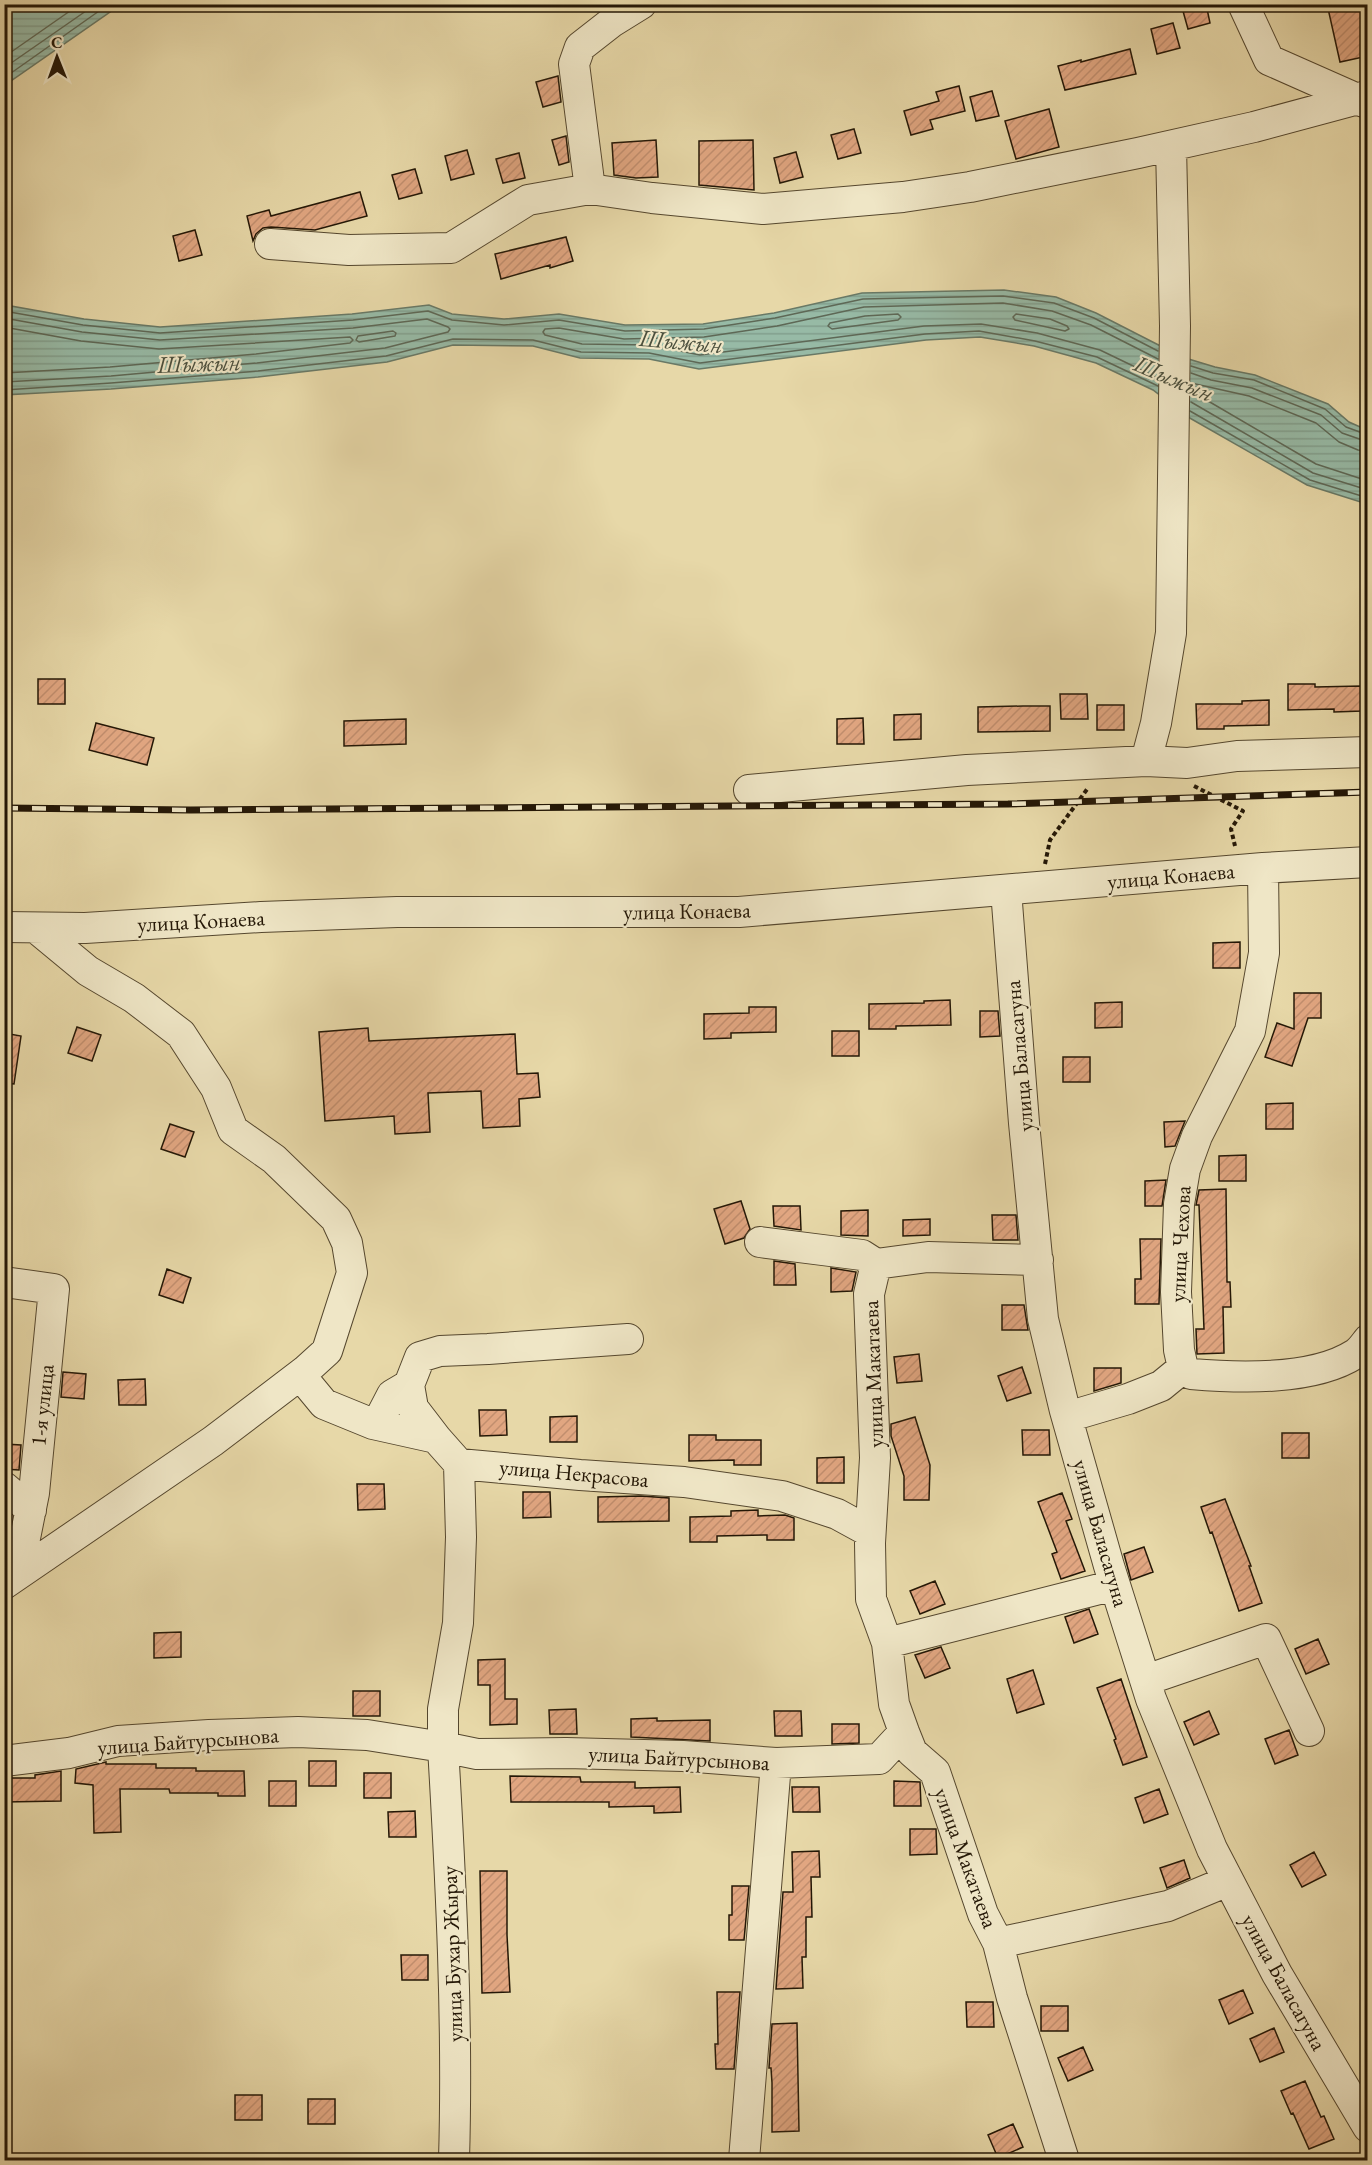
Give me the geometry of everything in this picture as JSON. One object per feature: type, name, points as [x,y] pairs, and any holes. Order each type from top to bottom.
[{"type":"street","points":[[590,189],[574,64],[580,47],[612,22],[641,4]]},
{"type":"street","points":[[1244,4],[1269,60],[1364,99]]},
{"type":"street","points":[[270,244],[349,249],[451,248],[528,200],[590,189],[652,198],[763,209],[903,197],[970,188],[1171,146],[1364,99]]},
{"type":"street","points":[[1132,762],[1156,723],[1171,633],[1175,326],[1171,146]]},
{"type":"street","points":[[749,790],[967,770],[1132,762],[1187,763],[1238,756],[1368,752]]},
{"type":"street","name":"улица Конаева","points":[[4,927],[85,928],[261,917],[397,912],[739,912],[1256,869],[1368,862]]},
{"type":"street","name":"улица Чехова","points":[[1183,1368],[1179,1350],[1176,1292],[1179,1204],[1185,1169],[1197,1136],[1250,1031],[1264,952],[1256,869]]},
{"type":"street","name":"улица Баласагуна","points":[[1006,890],[1024,1123],[1043,1319],[1067,1416],[1115,1585],[1146,1680],[1212,1849],[1277,1974],[1368,2127]]},
{"type":"street","points":[[4,1584],[213,1441],[300,1375],[327,1351],[352,1273],[347,1244],[336,1219],[274,1160],[233,1130],[216,1088],[181,1034],[134,998],[88,971],[36,928]]},
{"type":"street","points":[[760,1242],[862,1255],[876,1264],[928,1257],[1038,1260]]},
{"type":"street","name":"улица Макатаева","points":[[876,1264],[869,1294],[875,1458],[870,1532],[871,1599],[887,1643],[894,1704],[912,1752],[935,1772],[982,1914],[998,1943],[1012,1998],[1064,2160]]},
{"type":"street","name":"1-я улица","points":[[4,1281],[54,1289],[31,1510],[24,1543],[4,1561]]},
{"type":"street","points":[[377,1424],[392,1395],[408,1384],[420,1357],[440,1351],[628,1339]]},
{"type":"street","points":[[1067,1416],[1128,1399],[1161,1386],[1183,1368],[1191,1374],[1275,1376],[1326,1366],[1356,1353],[1368,1340]]},
{"type":"street","points":[[300,1375],[324,1404],[377,1424],[436,1438]]},
{"type":"street","points":[[408,1384],[413,1408],[459,1464],[461,1537],[458,1623],[443,1709],[443,1747]]},
{"type":"street","name":"улица Некрасова","points":[[459,1464],[684,1482],[782,1496],[837,1514],[870,1532]]},
{"type":"street","points":[[4,1487],[31,1510]]},
{"type":"street","points":[[887,1643],[1115,1585]]},
{"type":"street","points":[[1146,1680],[1266,1639],[1309,1731]]},
{"type":"street","name":"улица Байтурсынова","points":[[4,1761],[69,1753],[118,1741],[298,1732],[367,1735],[477,1754],[578,1753],[683,1756],[776,1763],[879,1759],[904,1732]]},
{"type":"street","name":"улица Бухар Жырау","points":[[443,1747],[449,1845],[456,2100],[454,2160]]},
{"type":"street","points":[[744,2160],[776,1763]]},
{"type":"street","name":"улица Макатаева","points":[[998,1943],[1168,1906],[1228,1881]]},
{"type":"path","points":[[1040,887],[1050,840],[1093,782],[1132,762]]},
{"type":"path","points":[[1176,762],[1183,775],[1197,789],[1243,811],[1231,830],[1236,848],[1256,869]]},
{"type":"water","points":[[5,4],[120,4],[120,5],[5,85]]},
{"type":"water","name":"Шыжын","points":[[1004,290],[1056,297],[1096,313],[1182,357],[1215,367],[1255,375],[1328,404],[1349,422],[1367,430],[1367,504],[1307,485],[1188,417],[1153,390],[1096,363],[1034,346],[980,337],[926,340],[699,369],[649,359],[580,358],[533,346],[453,345],[387,362],[258,377],[5,395],[5,305],[84,319],[160,327],[352,314],[429,305],[452,314],[504,319],[559,314],[625,325],[703,324],[774,313],[862,293]]},
{"type":"building","points":[[1181,4],[1206,4],[1210,23],[1188,29]]},
{"type":"building","points":[[1327,4],[1368,4],[1368,56],[1340,62]]},
{"type":"building","points":[[1173,23],[1180,48],[1157,54],[1151,29]]},
{"type":"building","points":[[1130,49],[1136,74],[1065,90],[1058,66]]},
{"type":"building","points":[[558,76],[561,102],[543,107],[536,82]]},
{"type":"building","points":[[959,86],[965,111],[930,120],[933,129],[911,135],[904,111],[939,101],[936,92]]},
{"type":"building","points":[[992,91],[999,116],[976,121],[970,97]]},
{"type":"building","points":[[1049,109],[1059,147],[1016,159],[1005,121]]},
{"type":"building","points":[[854,129],[861,153],[838,159],[831,135]]},
{"type":"building","points":[[566,136],[569,162],[559,165],[552,140]]},
{"type":"building","points":[[656,140],[658,177],[636,178],[614,175],[612,143]]},
{"type":"building","points":[[753,140],[754,190],[699,185],[699,141]]},
{"type":"building","points":[[467,150],[474,174],[451,180],[445,156]]},
{"type":"building","points":[[796,152],[803,177],[780,183],[774,158]]},
{"type":"building","points":[[519,153],[525,178],[503,183],[496,159]]},
{"type":"building","points":[[415,169],[422,193],[399,199],[392,175]]},
{"type":"building","points":[[360,192],[367,216],[315,230],[263,228],[256,234],[253,241],[247,216],[269,210],[271,216]]},
{"type":"building","points":[[195,230],[202,255],[179,261],[173,236]]},
{"type":"building","points":[[566,237],[573,261],[501,279],[495,254]]},
{"type":"building","points":[[38,679],[65,679],[65,704],[38,704]]},
{"type":"building","points":[[1288,684],[1315,684],[1315,687],[1361,686],[1362,711],[1288,710]]},
{"type":"building","points":[[1060,694],[1087,694],[1088,719],[1061,719]]},
{"type":"building","points":[[1269,700],[1269,725],[1197,729],[1196,704],[1242,704],[1242,701]]},
{"type":"building","points":[[1097,705],[1124,705],[1124,730],[1097,730]]},
{"type":"building","points":[[1050,706],[1050,731],[978,732],[978,707]]},
{"type":"building","points":[[921,714],[921,739],[894,740],[894,715]]},
{"type":"building","points":[[863,718],[864,744],[837,744],[837,719]]},
{"type":"building","points":[[406,719],[406,744],[344,746],[344,721]]},
{"type":"building","points":[[96,723],[154,738],[147,765],[89,750]]},
{"type":"building","points":[[1240,942],[1240,968],[1213,968],[1213,943]]},
{"type":"building","points":[[1294,993],[1321,993],[1321,1018],[1308,1018],[1292,1066],[1265,1057],[1277,1023],[1294,1029]]},
{"type":"building","points":[[950,1000],[951,1025],[869,1029],[869,1004]]},
{"type":"building","points":[[1122,1002],[1122,1027],[1095,1028],[1095,1003]]},
{"type":"building","points":[[749,1007],[776,1007],[776,1032],[731,1033],[731,1038],[704,1039],[704,1014],[749,1013]]},
{"type":"building","points":[[980,1011],[998,1011],[1000,1036],[980,1037]]},
{"type":"building","points":[[77,1027],[101,1035],[92,1061],[68,1053]]},
{"type":"building","points":[[368,1028],[369,1041],[515,1034],[517,1074],[538,1073],[540,1097],[519,1099],[520,1126],[483,1128],[481,1091],[428,1093],[430,1132],[395,1134],[394,1116],[325,1121],[319,1032]]},
{"type":"building","points":[[832,1031],[859,1031],[859,1056],[832,1056]]},
{"type":"building","points":[[4,1033],[21,1036],[14,1084],[4,1083]]},
{"type":"building","points":[[1063,1057],[1090,1057],[1090,1082],[1063,1082]]},
{"type":"building","points":[[1293,1103],[1293,1129],[1266,1129],[1266,1104]]},
{"type":"building","points":[[1185,1121],[1175,1146],[1165,1147],[1164,1122]]},
{"type":"building","points":[[170,1124],[194,1132],[185,1157],[161,1149]]},
{"type":"building","points":[[1246,1155],[1246,1181],[1219,1181],[1219,1156]]},
{"type":"building","points":[[1166,1180],[1162,1206],[1145,1206],[1145,1181]]},
{"type":"building","points":[[1226,1189],[1227,1282],[1230,1282],[1231,1307],[1223,1307],[1224,1353],[1197,1354],[1196,1329],[1204,1329],[1199,1205],[1196,1205],[1199,1190]]},
{"type":"building","points":[[741,1201],[750,1229],[744,1238],[725,1244],[714,1209]]},
{"type":"building","points":[[773,1206],[800,1206],[801,1230],[774,1226]]},
{"type":"building","points":[[868,1210],[868,1236],[841,1235],[841,1211]]},
{"type":"building","points":[[992,1215],[1016,1215],[1018,1240],[993,1240]]},
{"type":"building","points":[[930,1219],[930,1235],[903,1236],[903,1220]]},
{"type":"building","points":[[1140,1239],[1161,1239],[1159,1304],[1135,1304],[1135,1279],[1141,1279]]},
{"type":"building","points":[[774,1261],[795,1264],[796,1285],[774,1285]]},
{"type":"building","points":[[831,1268],[856,1272],[852,1291],[831,1292]]},
{"type":"building","points":[[167,1269],[191,1278],[183,1303],[159,1295]]},
{"type":"building","points":[[1002,1305],[1024,1305],[1028,1330],[1002,1330]]},
{"type":"building","points":[[919,1354],[922,1381],[897,1383],[894,1357]]},
{"type":"building","points":[[1022,1367],[1031,1393],[1007,1401],[998,1376]]},
{"type":"building","points":[[1094,1368],[1121,1368],[1121,1383],[1094,1391]]},
{"type":"building","points":[[63,1372],[86,1374],[84,1399],[61,1397]]},
{"type":"building","points":[[145,1379],[146,1405],[119,1405],[118,1380]]},
{"type":"building","points":[[479,1410],[506,1410],[507,1435],[480,1436]]},
{"type":"building","points":[[577,1416],[577,1442],[550,1442],[550,1417]]},
{"type":"building","points":[[915,1417],[930,1465],[929,1500],[904,1500],[904,1476],[891,1436],[891,1424]]},
{"type":"building","points":[[1022,1430],[1049,1430],[1050,1455],[1023,1455]]},
{"type":"building","points":[[1282,1433],[1309,1433],[1309,1458],[1282,1458]]},
{"type":"building","points":[[689,1435],[716,1435],[716,1440],[761,1440],[761,1465],[734,1465],[734,1460],[689,1461]]},
{"type":"building","points":[[4,1444],[21,1445],[19,1470],[4,1469]]},
{"type":"building","points":[[844,1457],[844,1483],[817,1483],[817,1458]]},
{"type":"building","points":[[357,1484],[384,1484],[385,1509],[358,1510]]},
{"type":"building","points":[[523,1492],[550,1492],[551,1517],[523,1518]]},
{"type":"building","points":[[1062,1493],[1072,1519],[1066,1521],[1085,1571],[1061,1579],[1052,1554],[1057,1552],[1038,1502]]},
{"type":"building","points":[[598,1497],[669,1498],[669,1521],[598,1522]]},
{"type":"building","points":[[1225,1499],[1251,1566],[1249,1566],[1262,1603],[1239,1611],[1201,1507]]},
{"type":"building","points":[[758,1510],[758,1516],[785,1515],[794,1518],[794,1540],[767,1540],[767,1535],[717,1536],[717,1542],[690,1542],[690,1517],[731,1516],[731,1511]]},
{"type":"building","points":[[1144,1547],[1153,1572],[1131,1580],[1124,1554]]},
{"type":"building","points":[[935,1581],[945,1604],[920,1614],[910,1591]]},
{"type":"building","points":[[1089,1609],[1098,1634],[1074,1643],[1065,1617]]},
{"type":"building","points":[[181,1632],[181,1657],[154,1658],[154,1633]]},
{"type":"building","points":[[1318,1639],[1329,1664],[1306,1674],[1295,1649]]},
{"type":"building","points":[[941,1647],[950,1668],[925,1678],[915,1655]]},
{"type":"building","points":[[505,1659],[505,1699],[517,1699],[517,1724],[490,1725],[490,1685],[478,1685],[478,1660]]},
{"type":"building","points":[[1033,1670],[1044,1704],[1017,1713],[1007,1679]]},
{"type":"building","points":[[1121,1679],[1147,1757],[1123,1765],[1097,1688]]},
{"type":"building","points":[[353,1691],[380,1691],[380,1716],[353,1716]]},
{"type":"building","points":[[576,1709],[577,1734],[550,1734],[549,1710]]},
{"type":"building","points":[[774,1711],[801,1711],[802,1736],[775,1736]]},
{"type":"building","points":[[1209,1711],[1219,1734],[1194,1745],[1184,1722]]},
{"type":"building","points":[[657,1718],[657,1721],[710,1720],[710,1741],[631,1737],[631,1719]]},
{"type":"building","points":[[832,1724],[859,1724],[859,1743],[832,1744]]},
{"type":"building","points":[[1289,1730],[1298,1755],[1275,1764],[1265,1739]]},
{"type":"building","points":[[309,1761],[336,1761],[336,1786],[309,1786]]},
{"type":"building","points":[[106,1762],[106,1764],[156,1764],[156,1768],[196,1768],[196,1771],[244,1771],[245,1796],[218,1796],[218,1793],[170,1793],[169,1789],[120,1789],[121,1832],[94,1833],[93,1785],[75,1783],[76,1769]]},
{"type":"building","points":[[61,1771],[61,1801],[4,1802],[4,1778],[35,1778],[35,1775]]},
{"type":"building","points":[[364,1773],[391,1773],[391,1798],[364,1798]]},
{"type":"building","points":[[510,1776],[580,1777],[581,1782],[635,1782],[635,1788],[680,1787],[681,1812],[654,1813],[654,1806],[609,1807],[609,1802],[511,1802]]},
{"type":"building","points":[[269,1781],[296,1781],[296,1806],[269,1806]]},
{"type":"building","points":[[894,1781],[920,1782],[921,1806],[894,1806]]},
{"type":"building","points":[[792,1787],[819,1787],[820,1812],[793,1812]]},
{"type":"building","points":[[1159,1789],[1168,1814],[1144,1823],[1135,1798]]},
{"type":"building","points":[[415,1811],[416,1837],[389,1837],[388,1812]]},
{"type":"building","points":[[910,1829],[936,1829],[937,1854],[910,1855]]},
{"type":"building","points":[[819,1851],[820,1877],[811,1877],[812,1917],[806,1917],[806,1957],[802,1957],[803,1988],[776,1989],[783,1892],[793,1892],[792,1852]]},
{"type":"building","points":[[1314,1852],[1326,1875],[1302,1887],[1290,1865]]},
{"type":"building","points":[[1184,1860],[1190,1878],[1167,1888],[1160,1868]]},
{"type":"building","points":[[480,1871],[507,1871],[510,1992],[482,1993]]},
{"type":"building","points":[[732,1886],[749,1886],[744,1940],[729,1940]]},
{"type":"building","points":[[401,1955],[428,1955],[428,1980],[402,1980]]},
{"type":"building","points":[[1243,1990],[1253,2013],[1229,2024],[1219,2000]]},
{"type":"building","points":[[717,1992],[740,1992],[734,2069],[716,2069]]},
{"type":"building","points":[[966,2002],[993,2002],[994,2027],[967,2027]]},
{"type":"building","points":[[1041,2006],[1068,2006],[1068,2031],[1041,2031]]},
{"type":"building","points":[[797,2023],[799,2131],[772,2132],[772,2083],[771,2068],[769,2068],[772,2024]]},
{"type":"building","points":[[1274,2028],[1284,2052],[1260,2062],[1250,2039]]},
{"type":"building","points":[[1083,2047],[1093,2070],[1068,2081],[1058,2058]]},
{"type":"building","points":[[1305,2081],[1334,2139],[1309,2149],[1281,2091]]},
{"type":"building","points":[[235,2095],[262,2095],[262,2120],[235,2120]]},
{"type":"building","points":[[308,2099],[335,2099],[335,2124],[308,2124]]},
{"type":"building","points":[[1013,2124],[1023,2147],[998,2158],[988,2135]]},
{"type":"railway","points":[[4,808],[190,810],[1008,804],[1368,792]]}]
